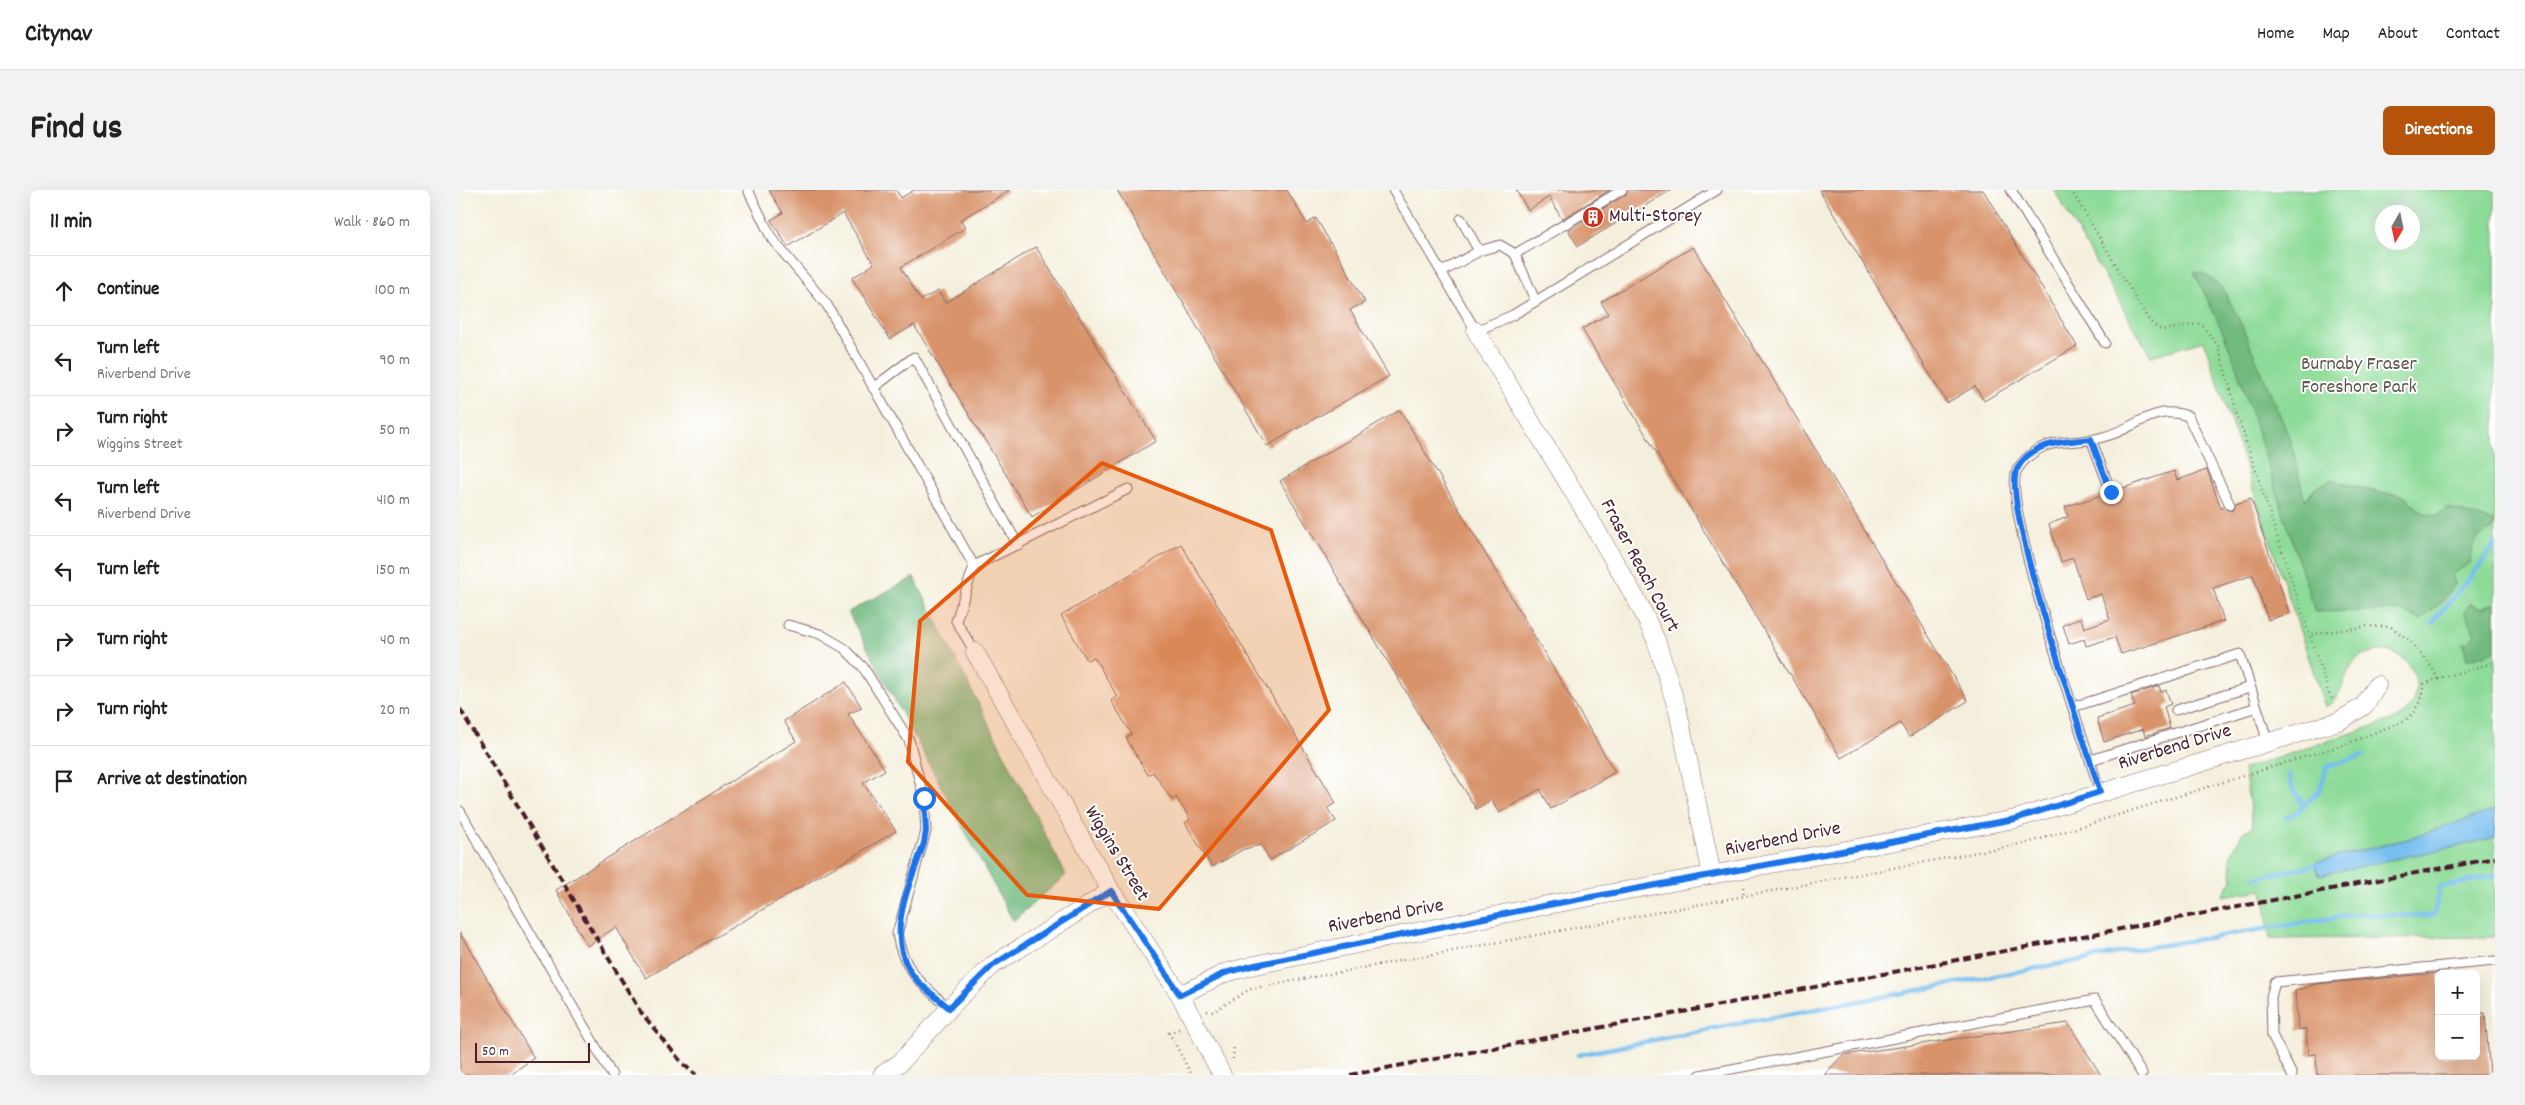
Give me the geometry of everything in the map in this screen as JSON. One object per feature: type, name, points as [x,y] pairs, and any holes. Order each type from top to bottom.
[{"type":"street","name":"Fraser Reach Court","points":[[1476,331],[1594,526],[1640,606],[1656,640],[1678,710],[1712,875]]},
{"type":"street","name":"Wiggins Street","points":[[975,652],[1111,891],[1180,995],[1222,1075]]},
{"type":"street","name":"Riverbend Drive","points":[[1180,995],[1225,973],[1255,965],[1548,905],[2015,819],[2339,721],[2364,706],[2377,685]]},
{"type":"street","points":[[882,1075],[900,1063],[949,1008],[993,965],[1111,891]]},
{"type":"lane","points":[[748,190],[772,239],[827,305],[974,566]]},
{"type":"lane","points":[[1393,190],[1476,331],[1513,315],[1717,190]]},
{"type":"lane","points":[[1514,254],[1622,190]]},
{"type":"lane","points":[[2011,190],[2105,343]]},
{"type":"lane","points":[[1462,219],[1480,251]]},
{"type":"lane","points":[[1442,272],[1480,251],[1500,245],[1514,254],[1535,300]]},
{"type":"lane","points":[[874,388],[914,357],[1018,545]]},
{"type":"lane","points":[[2100,792],[2026,551],[2014,497],[2016,470],[2032,452],[2050,443],[2104,437],[2172,410],[2188,416],[2230,505]]},
{"type":"lane","points":[[2091,439],[2111,492]]},
{"type":"lane","points":[[975,652],[956,621],[974,566],[1128,489]]},
{"type":"lane","points":[[788,625],[820,634],[844,648],[863,667],[909,740],[924,798],[926,831],[899,921],[898,942],[906,963],[915,978],[949,1008]]},
{"type":"lane","points":[[2073,707],[2240,654],[2268,742]]},
{"type":"lane","points":[[2176,710],[2250,687]]},
{"type":"lane","points":[[2091,760],[2257,707]]},
{"type":"lane","points":[[460,811],[612,1075]]},
{"type":"lane","points":[[2292,1075],[2272,1036],[2271,997],[2275,982],[2495,961]]},
{"type":"lane","points":[[1700,1075],[2095,1000],[2142,1074]]},
{"type":"path","points":[[2072,190],[2150,322],[2162,330],[2199,324],[2204,327],[2218,346],[2328,694],[2334,701]]},
{"type":"path","points":[[2438,680],[2495,662]]},
{"type":"path","points":[[1208,1010],[1213,1012],[1250,989],[2031,842],[2349,743]]},
{"type":"path","points":[[1743,887],[1744,896]]},
{"type":"path","points":[[1180,1028],[1169,1034],[1192,1075]]},
{"type":"highlighted area","points":[[1102,463],[1271,530],[1329,710],[1159,909],[1027,895],[908,762],[920,621]]},
{"type":"green space","name":"Burnaby Fraser Foreshore Park","points":[[2054,190],[2495,190],[2495,937],[2270,939],[2263,890],[2222,896],[2232,880],[2230,857],[2243,832],[2253,827],[2244,769],[2400,717],[2410,706],[2415,693],[2415,681],[2411,669],[2404,660],[2393,653],[2380,651],[2365,654],[2357,658],[2348,672],[2338,695],[2325,707],[2204,341],[2151,356]]},
{"type":"green space","points":[[2194,272],[2205,274],[2222,288],[2238,317],[2290,439],[2305,501],[2315,488],[2331,480],[2381,493],[2404,496],[2423,513],[2437,515],[2448,507],[2494,522],[2492,530],[2486,532],[2475,542],[2469,563],[2452,575],[2455,584],[2444,600],[2421,620],[2400,610],[2315,612],[2236,365],[2224,334]]},
{"type":"green space","points":[[914,577],[1066,875],[1013,921],[848,612]]},
{"type":"green space","points":[[2471,603],[2481,609],[2495,603],[2495,651],[2467,660],[2463,643],[2467,643],[2475,635],[2464,612]]},
{"type":"water","points":[[2495,810],[2495,838],[2319,875],[2315,862],[2404,840]]},
{"type":"building","points":[[769,190],[896,190],[901,198],[914,190],[1010,190],[960,220],[965,228],[901,267],[921,300],[938,291],[945,303],[1036,247],[1156,441],[1032,517],[914,325],[890,339],[852,278],[874,264],[843,213],[788,247],[771,220],[783,213]]},
{"type":"building","points":[[1117,190],[1287,190],[1307,224],[1316,218],[1365,302],[1350,310],[1389,376],[1267,446]]},
{"type":"building","points":[[1516,190],[1610,190],[1562,219],[1549,197],[1528,210]]},
{"type":"building","points":[[1628,190],[1671,190],[1578,246],[1568,230],[1625,195]]},
{"type":"building","points":[[1819,190],[1983,190],[2077,346],[1984,401],[1975,386],[1947,403]]},
{"type":"building","points":[[1693,247],[1968,701],[1909,737],[1900,723],[1841,758],[1582,329],[1608,314],[1601,302]]},
{"type":"building","points":[[1400,410],[1615,772],[1551,809],[1540,789],[1499,813],[1491,800],[1476,809],[1280,481]]},
{"type":"building","points":[[2207,470],[2221,508],[2224,507],[2232,511],[2236,503],[2251,498],[2289,613],[2268,620],[2253,575],[2213,588],[2224,621],[2121,654],[2115,637],[2086,646],[2084,639],[2069,644],[2063,625],[2081,618],[2084,628],[2110,619],[2101,594],[2086,599],[2073,558],[2061,562],[2049,524],[2068,517],[2065,507],[2105,494],[2113,498],[2116,496],[2117,490],[2174,471],[2177,480]]},
{"type":"building","points":[[1181,544],[1336,803],[1327,808],[1336,821],[1270,860],[1261,845],[1244,849],[1212,867],[1185,823],[1190,819],[1176,797],[1172,800],[1153,772],[1148,775],[1126,738],[1132,734],[1111,701],[1117,696],[1094,657],[1087,660],[1061,616]]},
{"type":"building","points":[[846,682],[862,708],[848,714],[885,770],[863,783],[896,831],[646,978],[616,927],[587,946],[556,890],[796,741],[784,721]]},
{"type":"building","points":[[2159,686],[2161,692],[2166,690],[2171,704],[2164,707],[2170,728],[2145,736],[2143,729],[2104,742],[2097,718],[2135,706],[2131,695]]},
{"type":"building","points":[[460,933],[534,1058],[509,1075],[460,1075]]},
{"type":"building","points":[[2435,973],[2435,1060],[2480,1060],[2480,1013],[2485,1013],[2490,1075],[2317,1075],[2316,1054],[2308,1055],[2306,1029],[2298,1030],[2295,991],[2316,984]]},
{"type":"building","points":[[2068,1023],[2101,1075],[1824,1075],[1843,1055]]},
{"type":"waterway","points":[[2432,623],[2481,564],[2495,543]]},
{"type":"waterway","points":[[2285,818],[2297,812],[2320,790],[2327,767],[2363,755]]},
{"type":"waterway","points":[[2289,774],[2292,787],[2303,805]]},
{"type":"waterway","points":[[2255,878],[2320,864]]},
{"type":"waterway","points":[[1578,1055],[2145,948],[2357,914],[2434,916],[2440,887],[2495,876]]},
{"type":"railway","points":[[460,709],[640,1011],[682,1063],[696,1075]]},
{"type":"railway","points":[[1350,1075],[2495,858]]},
{"type":"place","name":"Multi-Storey","points":[[1593,217]]},
{"type":"route","points":[[924,798],[926,815],[924,843],[899,921],[897,934],[906,963],[915,978],[949,1008],[993,965],[1111,891],[1180,995],[1225,973],[1255,965],[1548,905],[2015,819],[2100,792],[2050,636],[2026,551],[2014,497],[2016,470],[2032,452],[2050,443],[2091,439],[2111,492]]}]
